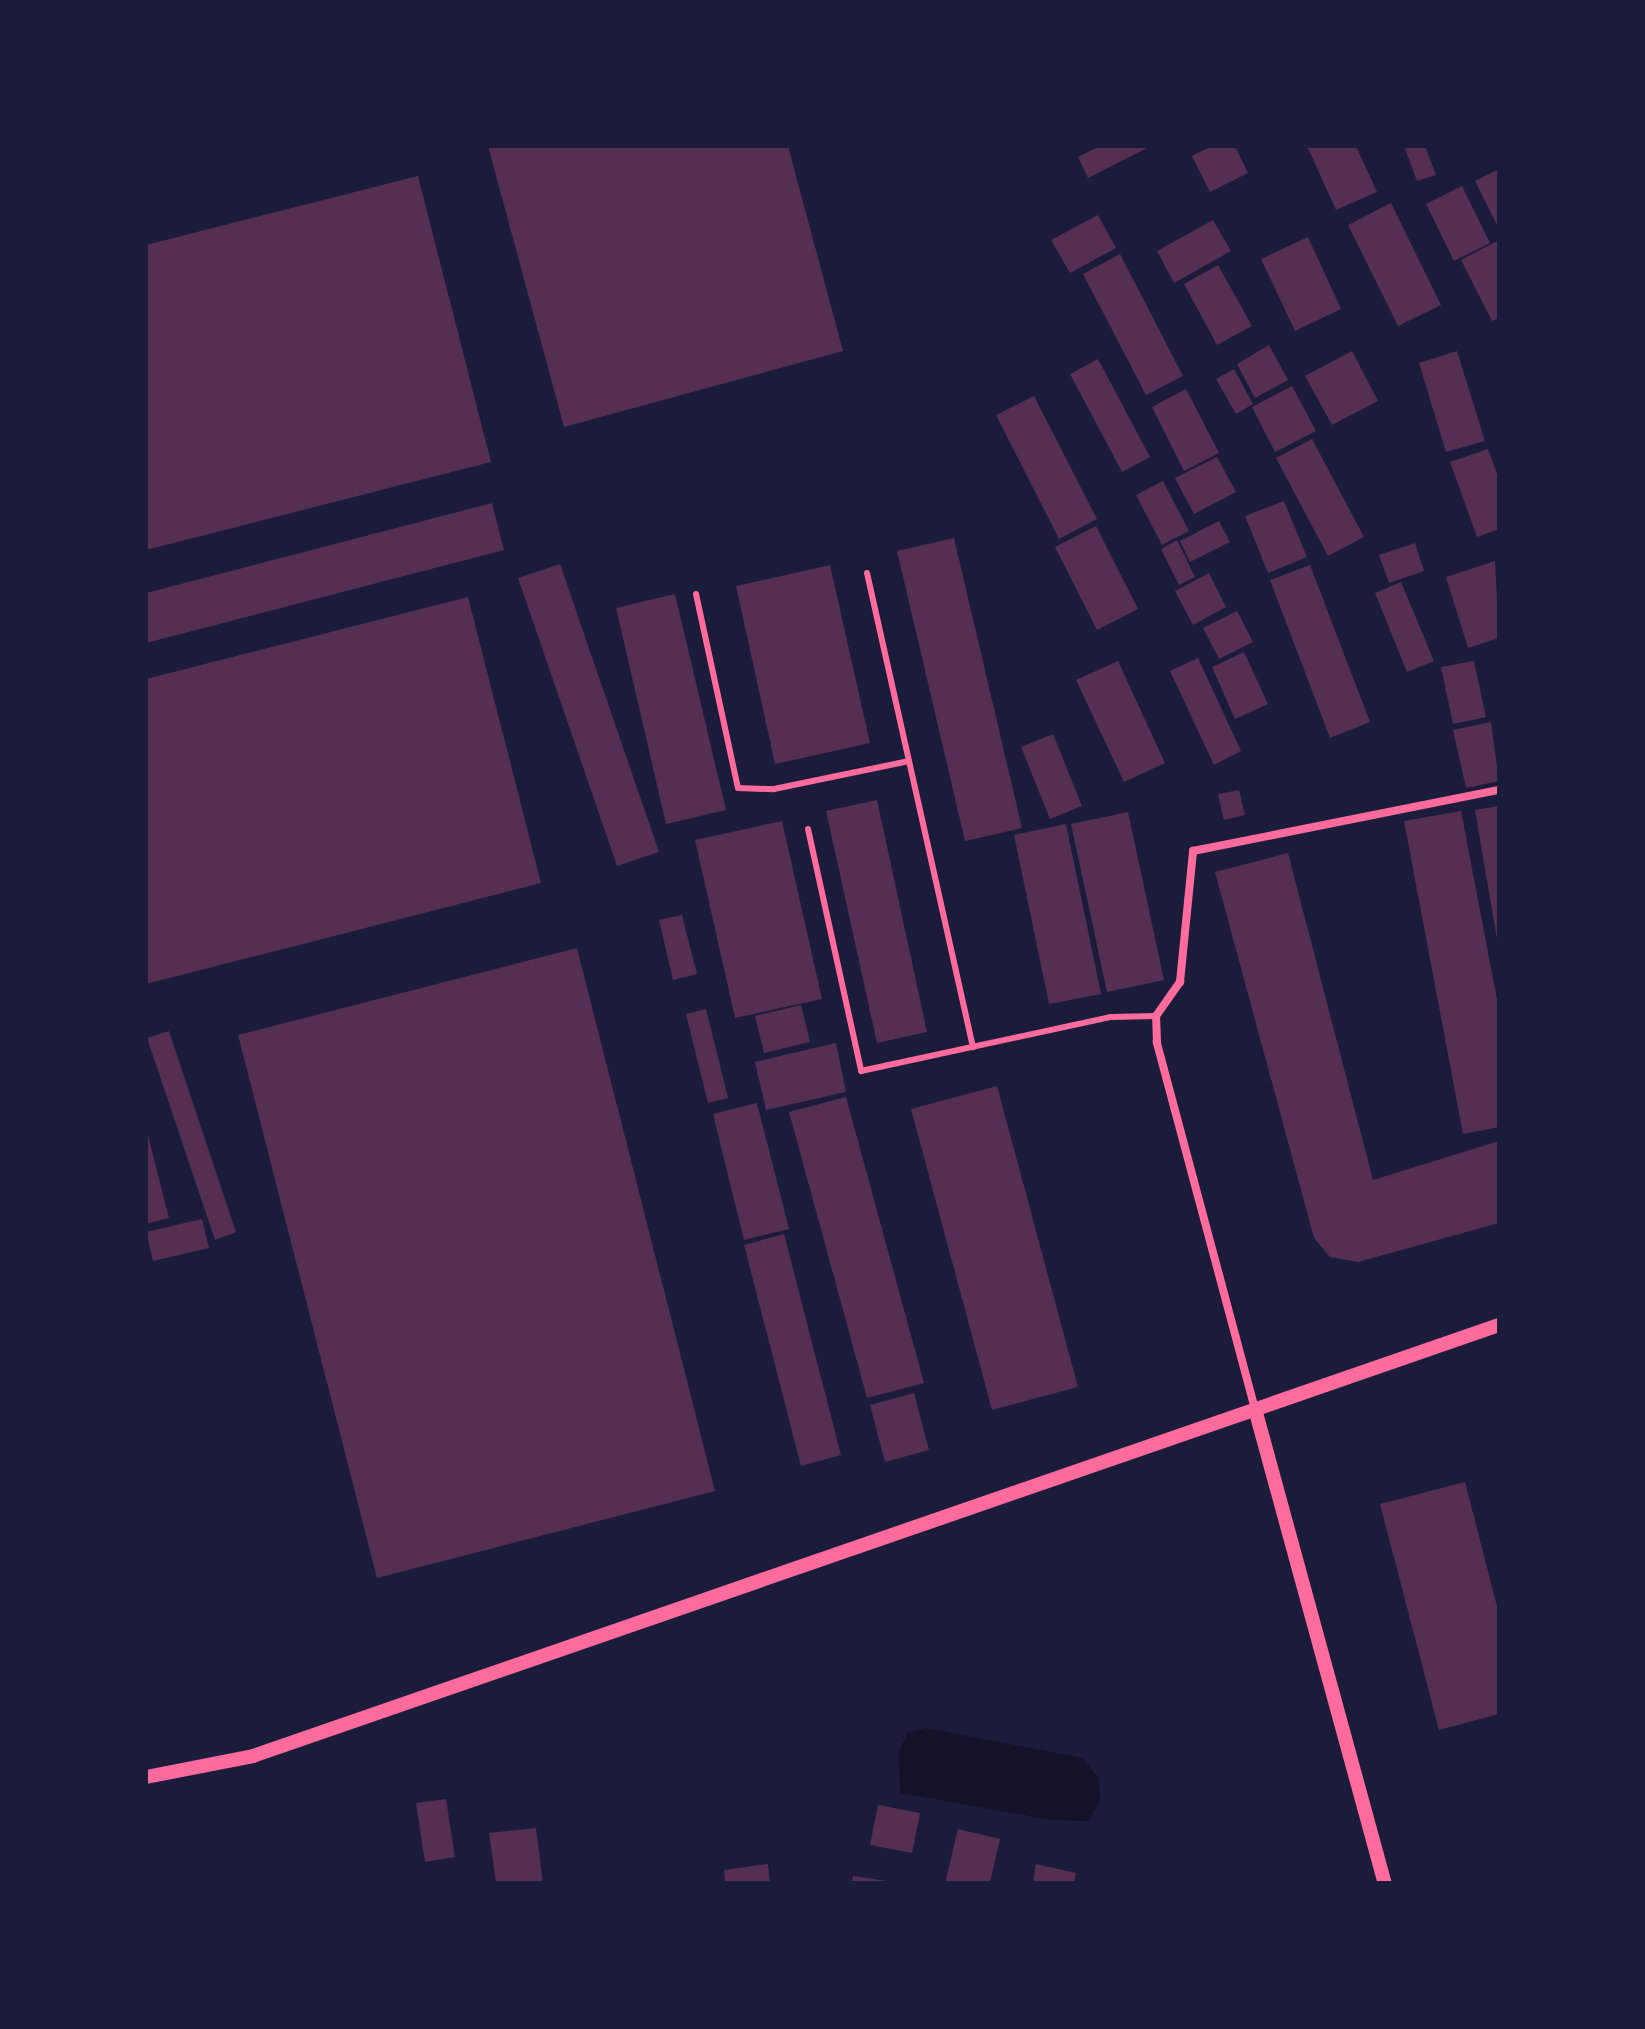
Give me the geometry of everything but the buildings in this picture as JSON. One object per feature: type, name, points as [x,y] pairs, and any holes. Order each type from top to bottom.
[{"type":"street","points":[[1385,1883],[1255,1409],[1156,1016],[1180,982],[1193,851],[1499,790]]},
{"type":"street","points":[[146,1777],[253,1756],[1499,1325]]},
{"type":"lane","points":[[867,573],[973,1047]]},
{"type":"lane","points":[[696,594],[738,788],[774,789],[909,761]]},
{"type":"lane","points":[[808,829],[861,1071],[1110,1017],[1156,1016]]},
{"type":"shaded area","points":[[926,1728],[1082,1758],[1099,1778],[1100,1800],[1089,1821],[1052,1820],[900,1793],[899,1752],[908,1732]]}]
